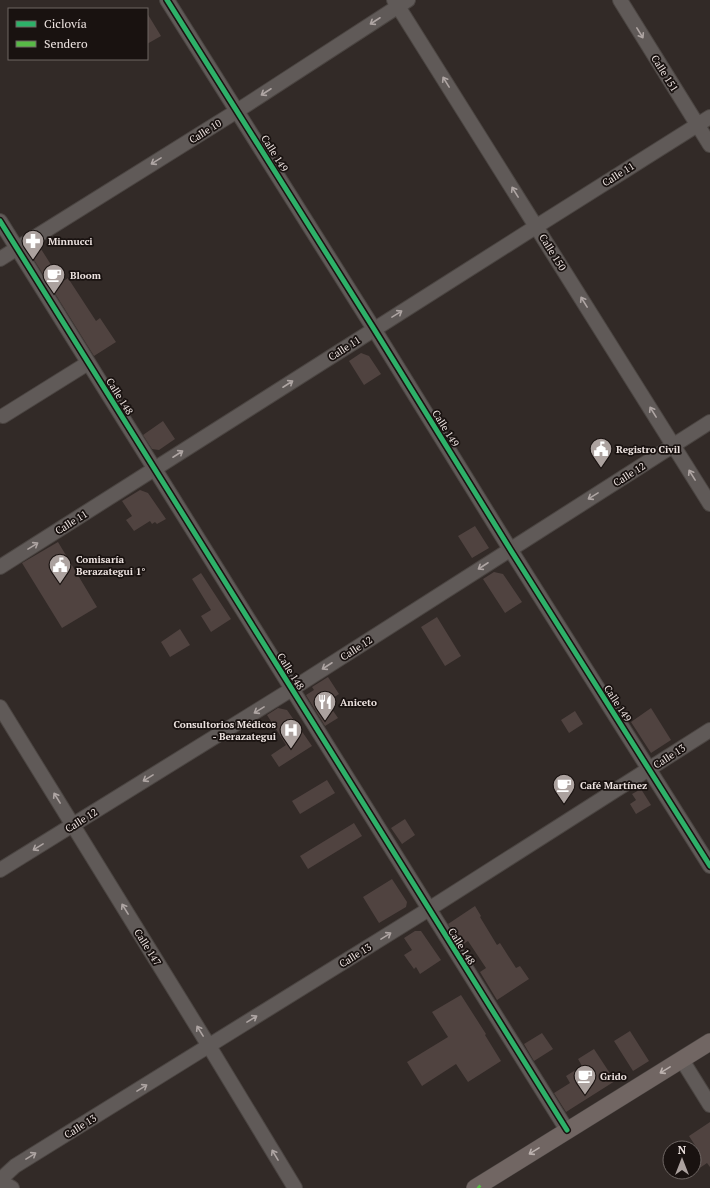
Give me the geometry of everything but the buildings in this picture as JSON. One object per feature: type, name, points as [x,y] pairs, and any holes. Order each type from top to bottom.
[{"type":"main road","points":[[478,1187],[566,1130],[710,1042]]},
{"type":"street","name":"Calle 149","points":[[167,0],[710,866]]},
{"type":"street","name":"Calle 151","points":[[620,0],[710,145]]},
{"type":"street","name":"Calle 10","points":[[0,259],[237,111],[400,2]]},
{"type":"street","name":"Calle 150","points":[[400,2],[536,226],[710,504]]},
{"type":"street","name":"Calle 11","points":[[0,567],[710,117]]},
{"type":"street","name":"Calle 148","points":[[0,221],[566,1130]]},
{"type":"street","points":[[3,416],[88,363]]},
{"type":"street","name":"Calle 12","points":[[0,870],[292,689],[710,422]]},
{"type":"street","name":"Calle 147","points":[[0,707],[295,1188]]},
{"type":"street","name":"Calle 13","points":[[0,1180],[15,1166],[428,909],[710,730]]},
{"type":"street","points":[[682,1060],[710,1106]]},
{"type":"street","points":[[0,1180],[12,1188]]},
{"type":"cycle path","points":[[167,0],[710,866]]},
{"type":"cycle path","points":[[0,221],[567,1130]]},
{"type":"place","name":"Minnucci","points":[[33,260]]},
{"type":"place","name":"Bloom","points":[[54,294]]},
{"type":"place","name":"Registro Civil","points":[[601,468]]},
{"type":"place","name":"Comisaría Berazategui 1°","points":[[60,584]]},
{"type":"place","name":"Aniceto","points":[[325,722]]},
{"type":"place","name":"Consultorios Médicos - Berazategui","points":[[291,750]]},
{"type":"place","name":"Café Martínez","points":[[564,804]]},
{"type":"place","name":"Grido","points":[[585,1096]]}]
